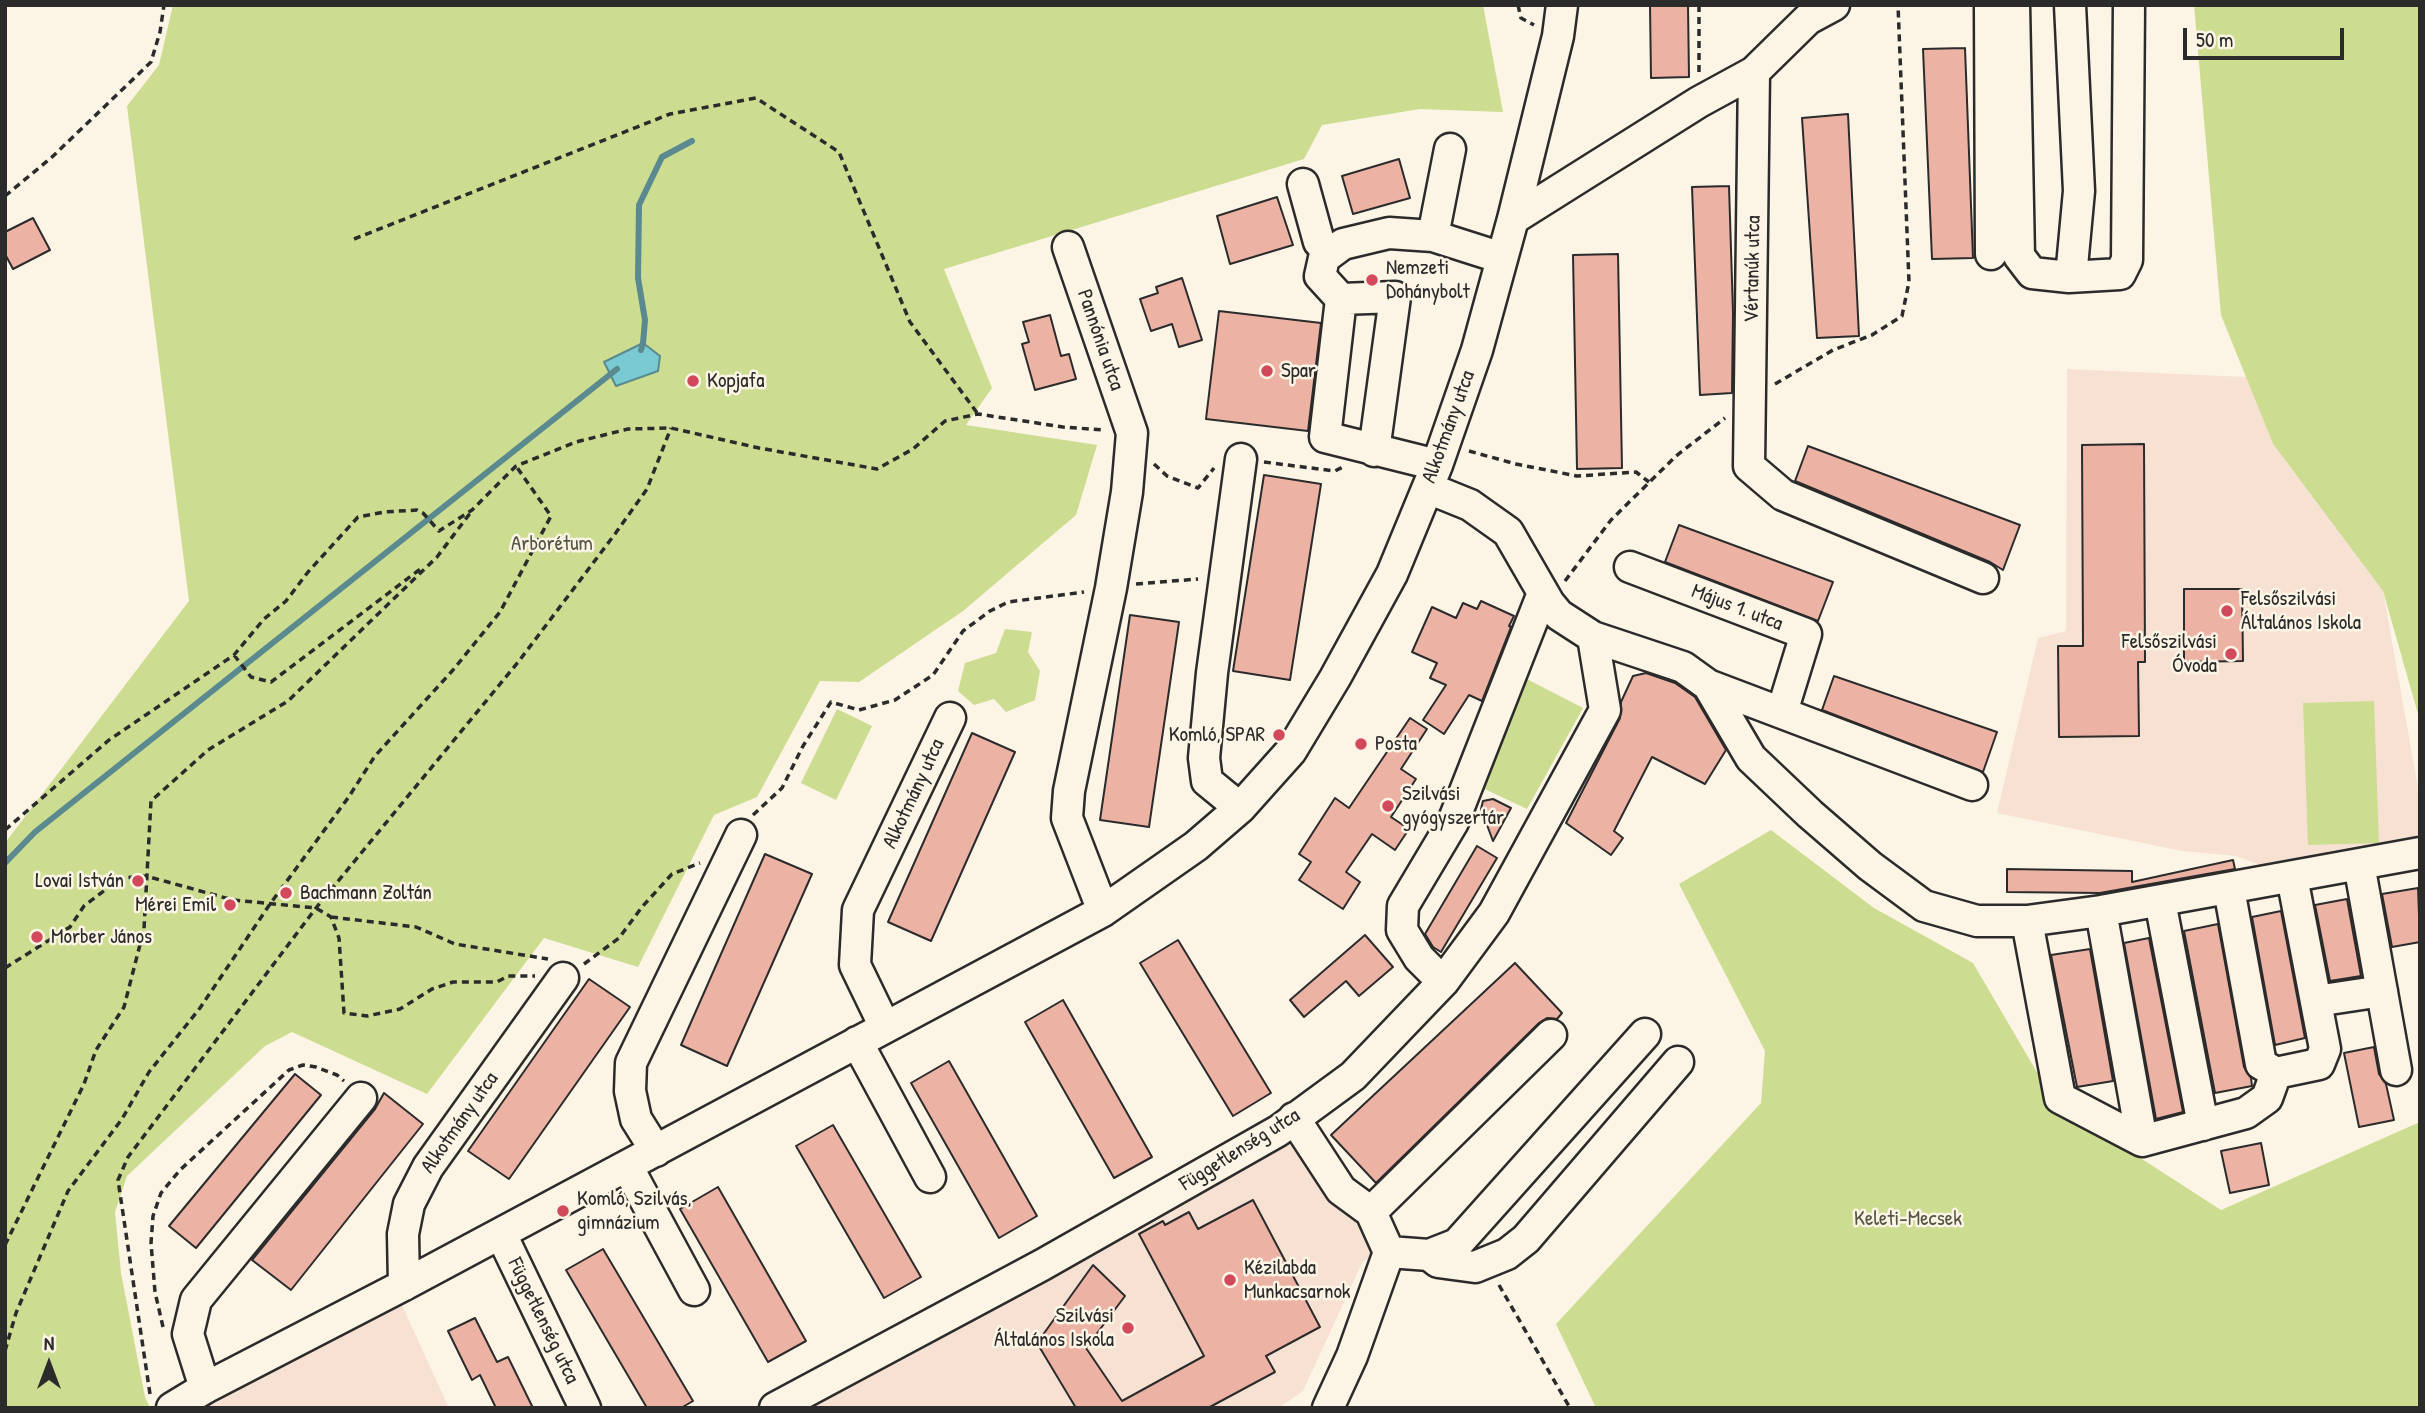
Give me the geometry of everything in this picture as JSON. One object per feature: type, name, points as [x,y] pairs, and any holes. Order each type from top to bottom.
[{"type":"street","name":"Alkotmány utca","points":[[163,1404],[205,1388],[404,1285],[1103,911],[1196,846],[1240,808],[1291,751],[1335,678],[1392,574],[1441,467],[1513,219],[1558,36],[1562,5]]},
{"type":"street","points":[[1513,219],[1699,102],[1754,72],[1808,19],[1834,5]]},
{"type":"street","points":[[1990,5],[1990,254]]},
{"type":"street","points":[[2014,5],[2019,256],[2032,273],[2071,277],[2120,274],[2127,260],[2129,5]]},
{"type":"street","points":[[2070,5],[2079,191],[2071,277]]},
{"type":"street","name":"Vértanúk utca","points":[[1754,72],[1749,466],[1783,495],[1983,578]]},
{"type":"street","points":[[1433,236],[1450,149]]},
{"type":"street","points":[[1303,184],[1319,242],[1332,252]]},
{"type":"street","points":[[1502,258],[1433,236],[1389,233],[1343,244],[1324,258],[1321,276],[1341,299],[1325,437],[1441,467],[1470,505],[1508,532],[1546,598],[1559,615],[1593,637],[1683,667],[1708,685],[1972,785]]},
{"type":"street","name":"Pannónia utca","points":[[1068,247],[1132,433]]},
{"type":"street","points":[[1341,299],[1395,297],[1374,450]]},
{"type":"street","points":[[1103,911],[1067,818],[1069,791],[1111,588],[1127,492],[1132,433]]},
{"type":"street","points":[[1228,462],[1204,758],[1207,781],[1240,808]]},
{"type":"street","name":"Május 1. utca","points":[[1630,567],[1806,634],[1782,712]]},
{"type":"street","points":[[1443,982],[1419,958],[1402,930],[1403,906],[1453,822],[1546,598]]},
{"type":"street","name":"Függetlenség utca","points":[[775,1408],[1054,1259],[1279,1131],[1353,1076],[1443,982],[1494,913],[1605,710],[1593,637]]},
{"type":"street","points":[[1708,685],[1751,758],[1810,814],[1924,906],[1977,921],[2027,921],[2101,911],[2420,853]]},
{"type":"street","name":"Alkotmány utca","points":[[885,1027],[855,965],[858,910],[950,718]]},
{"type":"street","points":[[656,1151],[636,1119],[629,1091],[631,1063],[741,835]]},
{"type":"street","points":[[2359,864],[2396,1070]]},
{"type":"street","points":[[2229,889],[2261,1064],[2276,1073],[2319,1064],[2325,1049],[2292,877]]},
{"type":"street","points":[[2160,901],[2203,1125]]},
{"type":"street","points":[[2101,911],[2142,1141]]},
{"type":"street","points":[[2027,921],[2060,1098],[2142,1141],[2246,1113],[2267,1098],[2276,1073]]},
{"type":"street","name":"Alkotmány utca","points":[[404,1285],[403,1234],[409,1204],[428,1167],[559,970]]},
{"type":"street","points":[[2316,1001],[2382,991]]},
{"type":"street","points":[[1389,1252],[1429,1255],[1457,1244],[1645,1034]]},
{"type":"street","points":[[1371,1212],[1551,1035]]},
{"type":"street","points":[[858,1042],[930,1177]]},
{"type":"street","points":[[1429,1255],[1437,1262],[1475,1267],[1507,1254],[1526,1239],[1678,1062]]},
{"type":"street","points":[[205,1388],[188,1334],[196,1300],[361,1098]]},
{"type":"street","points":[[1294,1118],[1341,1190],[1371,1212],[1389,1252],[1352,1356],[1328,1408]]},
{"type":"street","points":[[627,1166],[694,1290]]},
{"type":"street","name":"Függetlenség utca","points":[[501,1234],[585,1408]]},
{"type":"path","points":[[5,196],[51,159],[151,62],[160,32],[164,5]]},
{"type":"path","points":[[1699,5],[1699,102]]},
{"type":"path","points":[[1546,598],[1611,520],[1676,456],[1751,398],[1833,350],[1872,335],[1902,316],[1909,282],[1898,5]]},
{"type":"path","points":[[354,239],[670,114],[756,98],[839,152],[910,322],[978,414]]},
{"type":"path","points":[[5,1245],[84,1084],[96,1050],[124,1007],[144,929],[151,801],[208,750],[288,701],[437,557],[472,510],[516,466],[576,442],[615,432],[671,428],[759,448],[877,469],[913,449],[945,421],[978,414],[1063,427],[1132,433],[1138,449],[1167,476],[1198,488],[1228,462]]},
{"type":"path","points":[[163,1404],[150,1395],[118,1180],[128,1157],[316,908],[519,661],[615,534],[648,489],[671,428]]},
{"type":"path","points":[[1441,467],[1516,464],[1577,476],[1636,472],[1649,482]]},
{"type":"path","points":[[5,1351],[16,1313],[68,1191],[122,1119],[149,1072],[200,1008],[375,756],[453,670],[500,612],[551,516],[516,466]]},
{"type":"path","points":[[1301,467],[1335,471]]},
{"type":"path","points":[[5,830],[109,740],[234,654],[264,620],[286,601],[308,572],[358,517],[417,510],[439,531],[472,510]]},
{"type":"path","points":[[234,654],[251,677],[271,682],[437,557]]},
{"type":"path","points":[[741,835],[755,812],[782,788],[803,746],[831,702],[859,710],[895,700],[933,675],[963,631],[990,611],[1008,602],[1202,578]]},
{"type":"path","points":[[331,917],[339,938],[344,1013],[367,1016],[400,1009],[432,989],[453,982],[497,982],[508,976],[527,976],[559,970],[619,938],[671,874],[700,863],[726,862]]},
{"type":"path","points":[[5,968],[70,926],[84,906],[121,878],[146,876],[233,900],[316,908],[331,917],[416,926],[455,944],[559,970]]},
{"type":"path","points":[[164,1335],[155,1292],[151,1243],[153,1216],[161,1193],[180,1170],[289,1070],[303,1065],[337,1075],[361,1098]]},
{"type":"path","points":[[1485,1263],[1532,1339],[1570,1408]]},
{"type":"shaded area","name":"Felsőszilvási Általános Iskola","points":[[2067,369],[2246,377],[2273,444],[2383,591],[2420,799],[2420,853],[2292,877],[2236,856],[2182,851],[1997,813],[2038,638],[2066,631]]},
{"type":"shaded area","name":"Szilvási Általános Iskola","points":[[1278,1131],[1337,1191],[1389,1252],[1363,1261],[1303,1391],[1279,1408],[775,1408]]},
{"type":"shaded area","points":[[401,1303],[449,1408],[203,1408]]},
{"type":"green space","name":"Arborétum","points":[[173,5],[1483,5],[1503,112],[1420,109],[1322,125],[1304,159],[944,269],[992,388],[966,425],[1097,445],[1076,515],[963,611],[859,682],[820,681],[757,797],[714,815],[638,967],[544,938],[427,1094],[292,1032],[265,1046],[127,1176],[115,1212],[121,1273],[145,1397],[150,1408],[5,1408],[5,843],[189,601],[127,106],[159,65]]},
{"type":"green space","points":[[2194,5],[2420,5],[2420,721],[2383,591],[2273,444],[2221,315]]},
{"type":"green space","points":[[1005,629],[1032,632],[1028,652],[1040,671],[1035,700],[1006,712],[994,699],[974,705],[958,691],[965,663],[996,653]]},
{"type":"green space","points":[[1523,677],[1583,708],[1527,809],[1474,784]]},
{"type":"green space","points":[[2374,701],[2379,843],[2308,845],[2303,703]]},
{"type":"green space","points":[[837,709],[872,726],[836,800],[801,783]]},
{"type":"green space","name":"Keleti-Mecsek","points":[[1771,830],[1874,908],[1973,963],[2055,1103],[2221,1210],[2420,1122],[2420,1408],[1596,1408],[1556,1324],[1761,1103],[1765,1051],[1679,884]]},
{"type":"water","points":[[643,343],[660,356],[658,371],[616,386],[604,362]]},
{"type":"building","points":[[1650,5],[1688,5],[1689,77],[1651,78]]},
{"type":"building","points":[[1965,48],[1973,258],[1932,259],[1923,49]]},
{"type":"building","points":[[1848,114],[1859,336],[1817,338],[1802,118]]},
{"type":"building","points":[[1399,159],[1410,198],[1353,214],[1342,176]]},
{"type":"building","points":[[1729,186],[1733,313],[1732,393],[1700,395],[1692,187]]},
{"type":"building","points":[[1277,197],[1293,245],[1230,264],[1217,216]]},
{"type":"building","points":[[33,218],[50,250],[13,269],[5,254],[5,232]]},
{"type":"building","points":[[1618,254],[1622,468],[1577,469],[1573,255]]},
{"type":"building","points":[[1182,278],[1202,340],[1179,347],[1172,324],[1151,331],[1140,299],[1158,293],[1156,287]]},
{"type":"building","name":"Spar","points":[[1219,311],[1321,323],[1308,431],[1206,419]]},
{"type":"building","points":[[1050,315],[1061,356],[1069,354],[1076,379],[1035,390],[1022,344],[1029,342],[1023,322]]},
{"type":"building","points":[[2144,444],[2145,662],[2138,662],[2139,736],[2059,737],[2058,646],[2083,646],[2082,445]]},
{"type":"building","points":[[1808,446],[2020,525],[2003,570],[1990,562],[1795,481]]},
{"type":"building","points":[[1264,475],[1321,484],[1290,680],[1233,671]]},
{"type":"building","points":[[1679,525],[1833,582],[1818,621],[1665,562]]},
{"type":"building","points":[[2184,589],[2242,589],[2243,661],[2184,662]]},
{"type":"building","points":[[1481,601],[1514,616],[1509,626],[1511,627],[1482,701],[1469,695],[1444,734],[1423,720],[1446,685],[1430,678],[1437,663],[1412,652],[1432,607],[1456,618],[1463,603],[1477,609]]},
{"type":"building","points":[[1130,615],[1179,622],[1149,827],[1100,820]]},
{"type":"building","points":[[1646,673],[1675,683],[1695,697],[1726,750],[1705,784],[1652,757],[1614,831],[1623,838],[1611,855],[1566,823],[1620,718],[1621,702],[1633,676]]},
{"type":"building","points":[[1834,676],[1997,732],[1983,772],[1822,710]]},
{"type":"building","points":[[1410,718],[1427,729],[1401,769],[1416,779],[1391,817],[1409,829],[1395,850],[1372,834],[1346,872],[1360,882],[1343,909],[1299,880],[1311,862],[1299,854],[1335,798],[1349,808]]},
{"type":"building","points":[[972,733],[1015,752],[931,941],[888,922]]},
{"type":"building","points":[[1493,799],[1511,808],[1493,841],[1481,809],[1483,801]]},
{"type":"building","points":[[1477,846],[1497,858],[1441,952],[1433,947],[1425,934]]},
{"type":"building","points":[[765,854],[812,874],[727,1066],[681,1045]]},
{"type":"building","points":[[2233,860],[2235,869],[2100,893],[2007,892],[2007,869],[2132,871],[2132,882]]},
{"type":"building","points":[[2418,888],[2420,942],[2392,947],[2382,894]]},
{"type":"building","points":[[2347,899],[2361,976],[2330,981],[2315,905]]},
{"type":"building","points":[[2281,911],[2305,1038],[2275,1045],[2252,917]]},
{"type":"building","points":[[2218,924],[2244,1067],[2251,1078],[2252,1086],[2215,1093],[2184,931]]},
{"type":"building","points":[[1365,935],[1393,967],[1359,996],[1346,981],[1304,1017],[1290,1000]]},
{"type":"building","points":[[2149,938],[2183,1112],[2156,1119],[2124,943]]},
{"type":"building","points":[[1178,940],[1271,1093],[1233,1116],[1140,963]]},
{"type":"building","points":[[2090,949],[2113,1081],[2077,1087],[2051,955]]},
{"type":"building","points":[[1515,963],[1562,1013],[1557,1019],[1547,1018],[1539,1023],[1376,1183],[1331,1135]]},
{"type":"building","points":[[589,979],[630,1007],[509,1179],[468,1151]]},
{"type":"building","points":[[1063,1000],[1152,1157],[1114,1178],[1025,1022]]},
{"type":"building","points":[[2374,1047],[2379,1074],[2386,1084],[2394,1120],[2359,1127],[2344,1053]]},
{"type":"building","points":[[949,1061],[1037,1216],[999,1238],[911,1083]]},
{"type":"building","points":[[295,1074],[321,1095],[196,1248],[169,1226]]},
{"type":"building","points":[[384,1093],[423,1124],[291,1290],[252,1260],[375,1109]]},
{"type":"building","points":[[833,1125],[921,1277],[884,1298],[796,1146]]},
{"type":"building","points":[[2261,1143],[2269,1185],[2230,1193],[2221,1151]]},
{"type":"building","points":[[718,1187],[806,1341],[768,1362],[680,1209]]},
{"type":"building","name":"Kézilabda Munkacsarnok","points":[[1253,1200],[1320,1327],[1266,1356],[1275,1372],[1208,1408],[1076,1408],[1037,1343],[1093,1265],[1125,1296],[1086,1348],[1122,1401],[1204,1356],[1139,1234],[1163,1221],[1165,1225],[1189,1212],[1198,1229]]},
{"type":"building","points":[[603,1249],[693,1401],[681,1408],[647,1408],[566,1270]]},
{"type":"building","points":[[475,1318],[497,1362],[508,1357],[533,1408],[496,1408],[480,1375],[472,1380],[448,1331]]},
{"type":"waterway","points":[[641,350],[645,320],[638,278],[639,205],[662,157],[692,141]]},
{"type":"waterway","points":[[5,863],[35,832],[617,369]]},
{"type":"place","name":"Nemzeti Dohánybolt","points":[[1372,280]]},
{"type":"place","name":"Spar","points":[[1267,371]]},
{"type":"place","name":"Kopjafa","points":[[693,381]]},
{"type":"place","name":"Felsőszilvási Általános Iskola","points":[[2227,611]]},
{"type":"place","name":"Felsőszilvási Óvoda","points":[[2231,654]]},
{"type":"place","name":"Komló, SPAR","points":[[1279,735]]},
{"type":"place","name":"Posta","points":[[1361,744]]},
{"type":"place","name":"Szilvási gyógyszertár","points":[[1388,806]]},
{"type":"place","name":"Lovai István","points":[[138,881]]},
{"type":"place","name":"Bachmann Zoltán","points":[[286,893]]},
{"type":"place","name":"Mérei Emil","points":[[230,905]]},
{"type":"place","name":"Morber János","points":[[37,937]]},
{"type":"place","name":"Komló, Szilvás, gimnázium","points":[[563,1211]]},
{"type":"place","name":"Kézilabda Munkacsarnok","points":[[1230,1280]]},
{"type":"place","name":"Szilvási Általános Iskola","points":[[1128,1328]]}]
